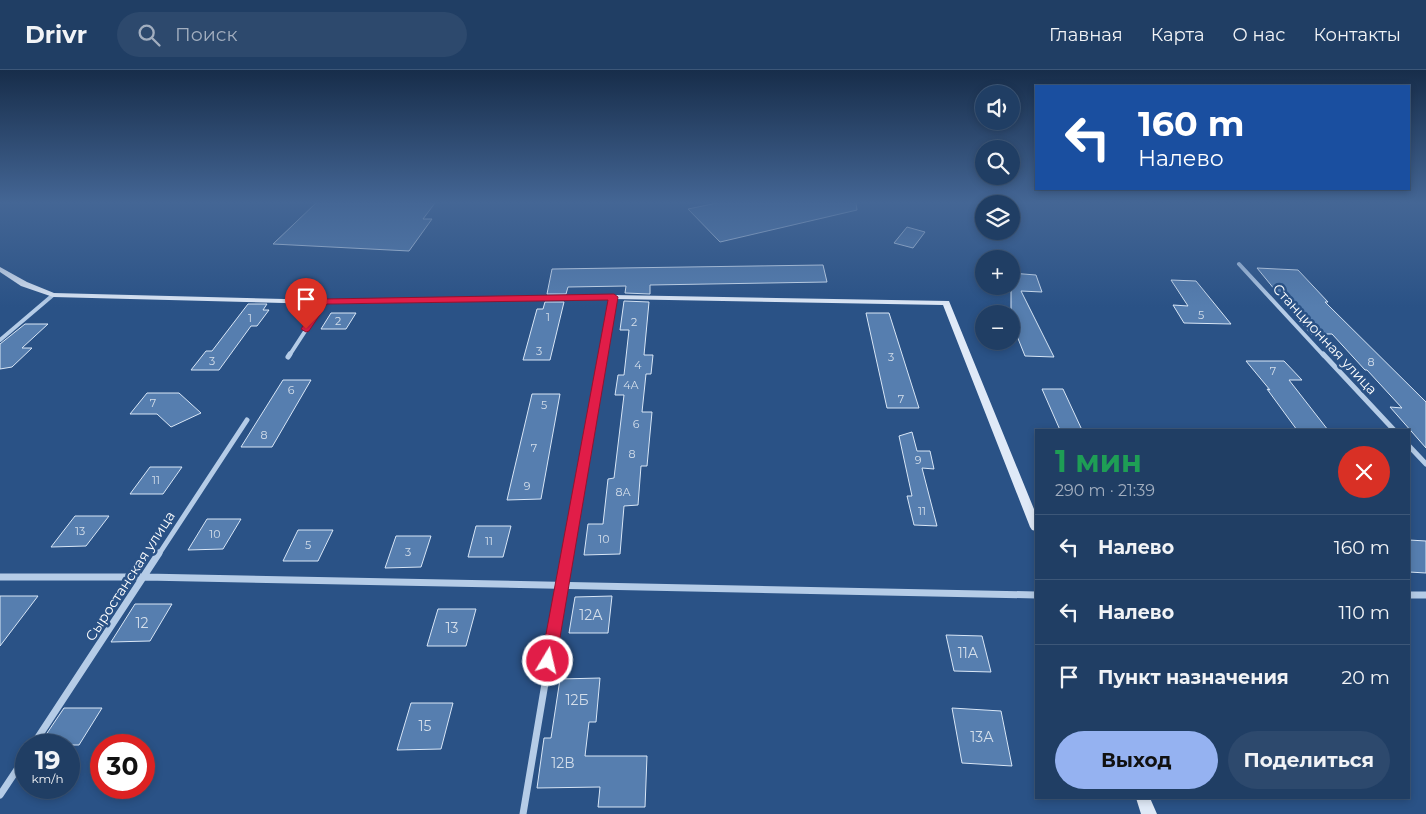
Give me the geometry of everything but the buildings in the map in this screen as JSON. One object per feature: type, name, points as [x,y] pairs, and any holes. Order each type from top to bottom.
[{"type":"street","name":"Станционная улица","points":[[1239,264],[1393,429]]},
{"type":"street","points":[[0,269],[24,284],[53,295],[324,302],[614,297],[946,304],[1035,525]]},
{"type":"street","points":[[0,340],[53,295]]},
{"type":"street","points":[[523,814],[561,585],[614,297]]},
{"type":"street","points":[[288,357],[324,302]]},
{"type":"street","name":"Сыростанская улица","points":[[41,734],[247,420]]},
{"type":"street","points":[[1410,447],[1426,464]]},
{"type":"street","points":[[0,577],[145,577],[1035,595]]},
{"type":"street","points":[[1410,596],[1426,596]]},
{"type":"street","points":[[0,795],[15,772]]},
{"type":"street","points":[[1143,799],[1149,814]]},
{"type":"route","points":[[306,329],[324,302],[614,297],[548,661]]}]
